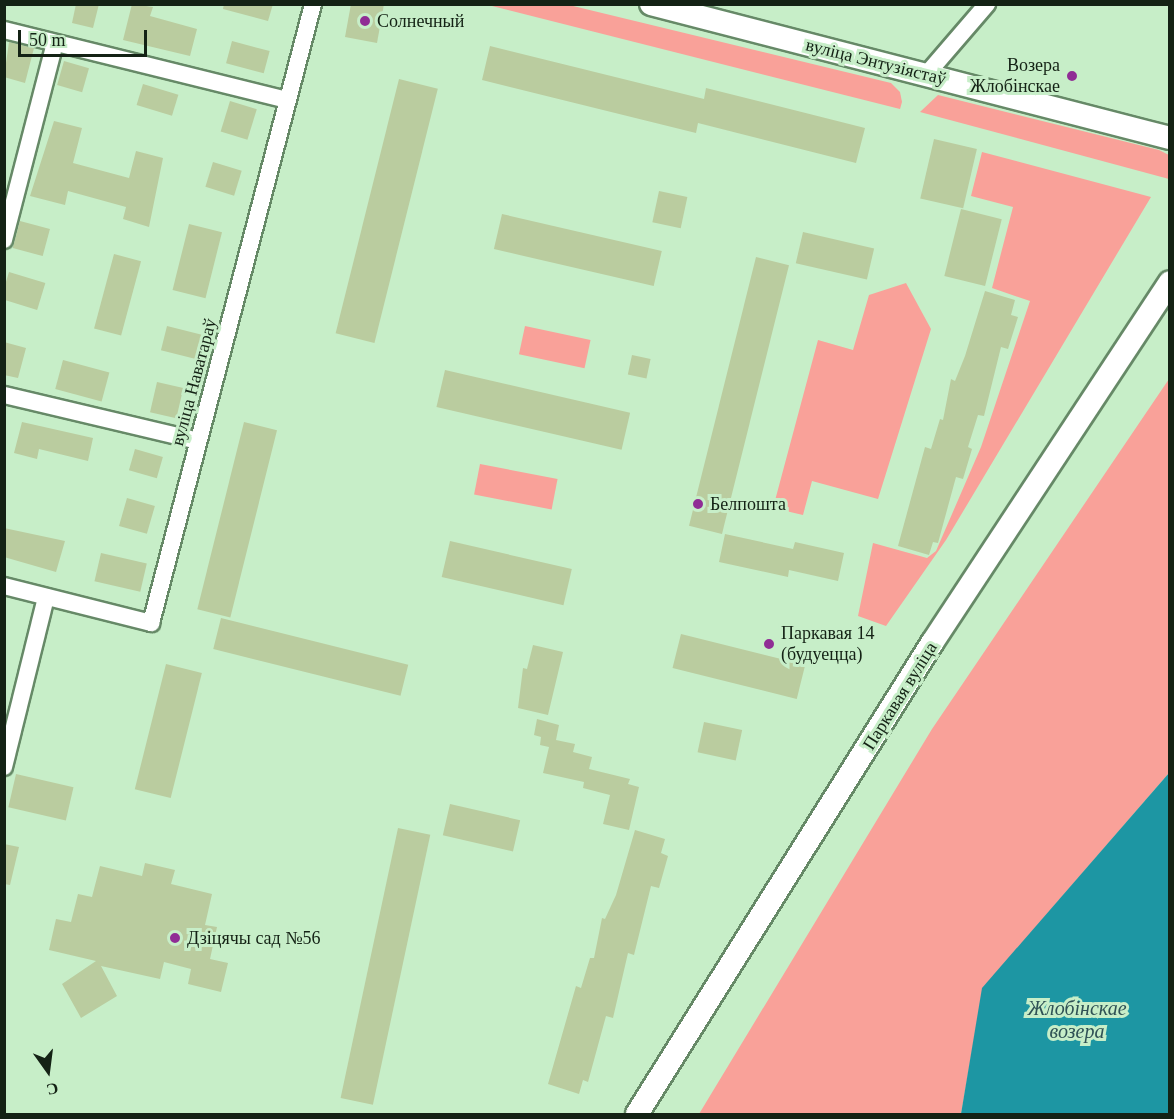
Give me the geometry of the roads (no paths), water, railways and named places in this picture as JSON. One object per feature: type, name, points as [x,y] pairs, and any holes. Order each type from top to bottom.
[{"type":"main road","name":"вуліца Энтузіястаў","points":[[651,4],[1170,138]]},
{"type":"main road","name":"Паркавая вуліца","points":[[637,1114],[932,644],[1170,282]]},
{"type":"street","name":"вуліца Наватараў","points":[[4,586],[151,624],[312,4]]},
{"type":"street","points":[[926,75],[987,4]]},
{"type":"street","points":[[4,30],[287,100]]},
{"type":"street","points":[[4,240],[56,43]]},
{"type":"street","points":[[4,396],[198,441]]},
{"type":"street","points":[[4,767],[46,597]]},
{"type":"water","name":"Жлобінскае возера","points":[[1169,773],[1169,1114],[961,1114],[982,988]]},
{"type":"place","name":"Солнечный","points":[[365,21]]},
{"type":"place","name":"Возера Жлобінскае","points":[[1072,76]]},
{"type":"place","name":"Белпошта","points":[[698,504]]},
{"type":"place","name":"Паркавая 14 (будуецца)","points":[[769,644]]},
{"type":"place","name":"Дзіцячы сад №56","points":[[175,938]]}]
